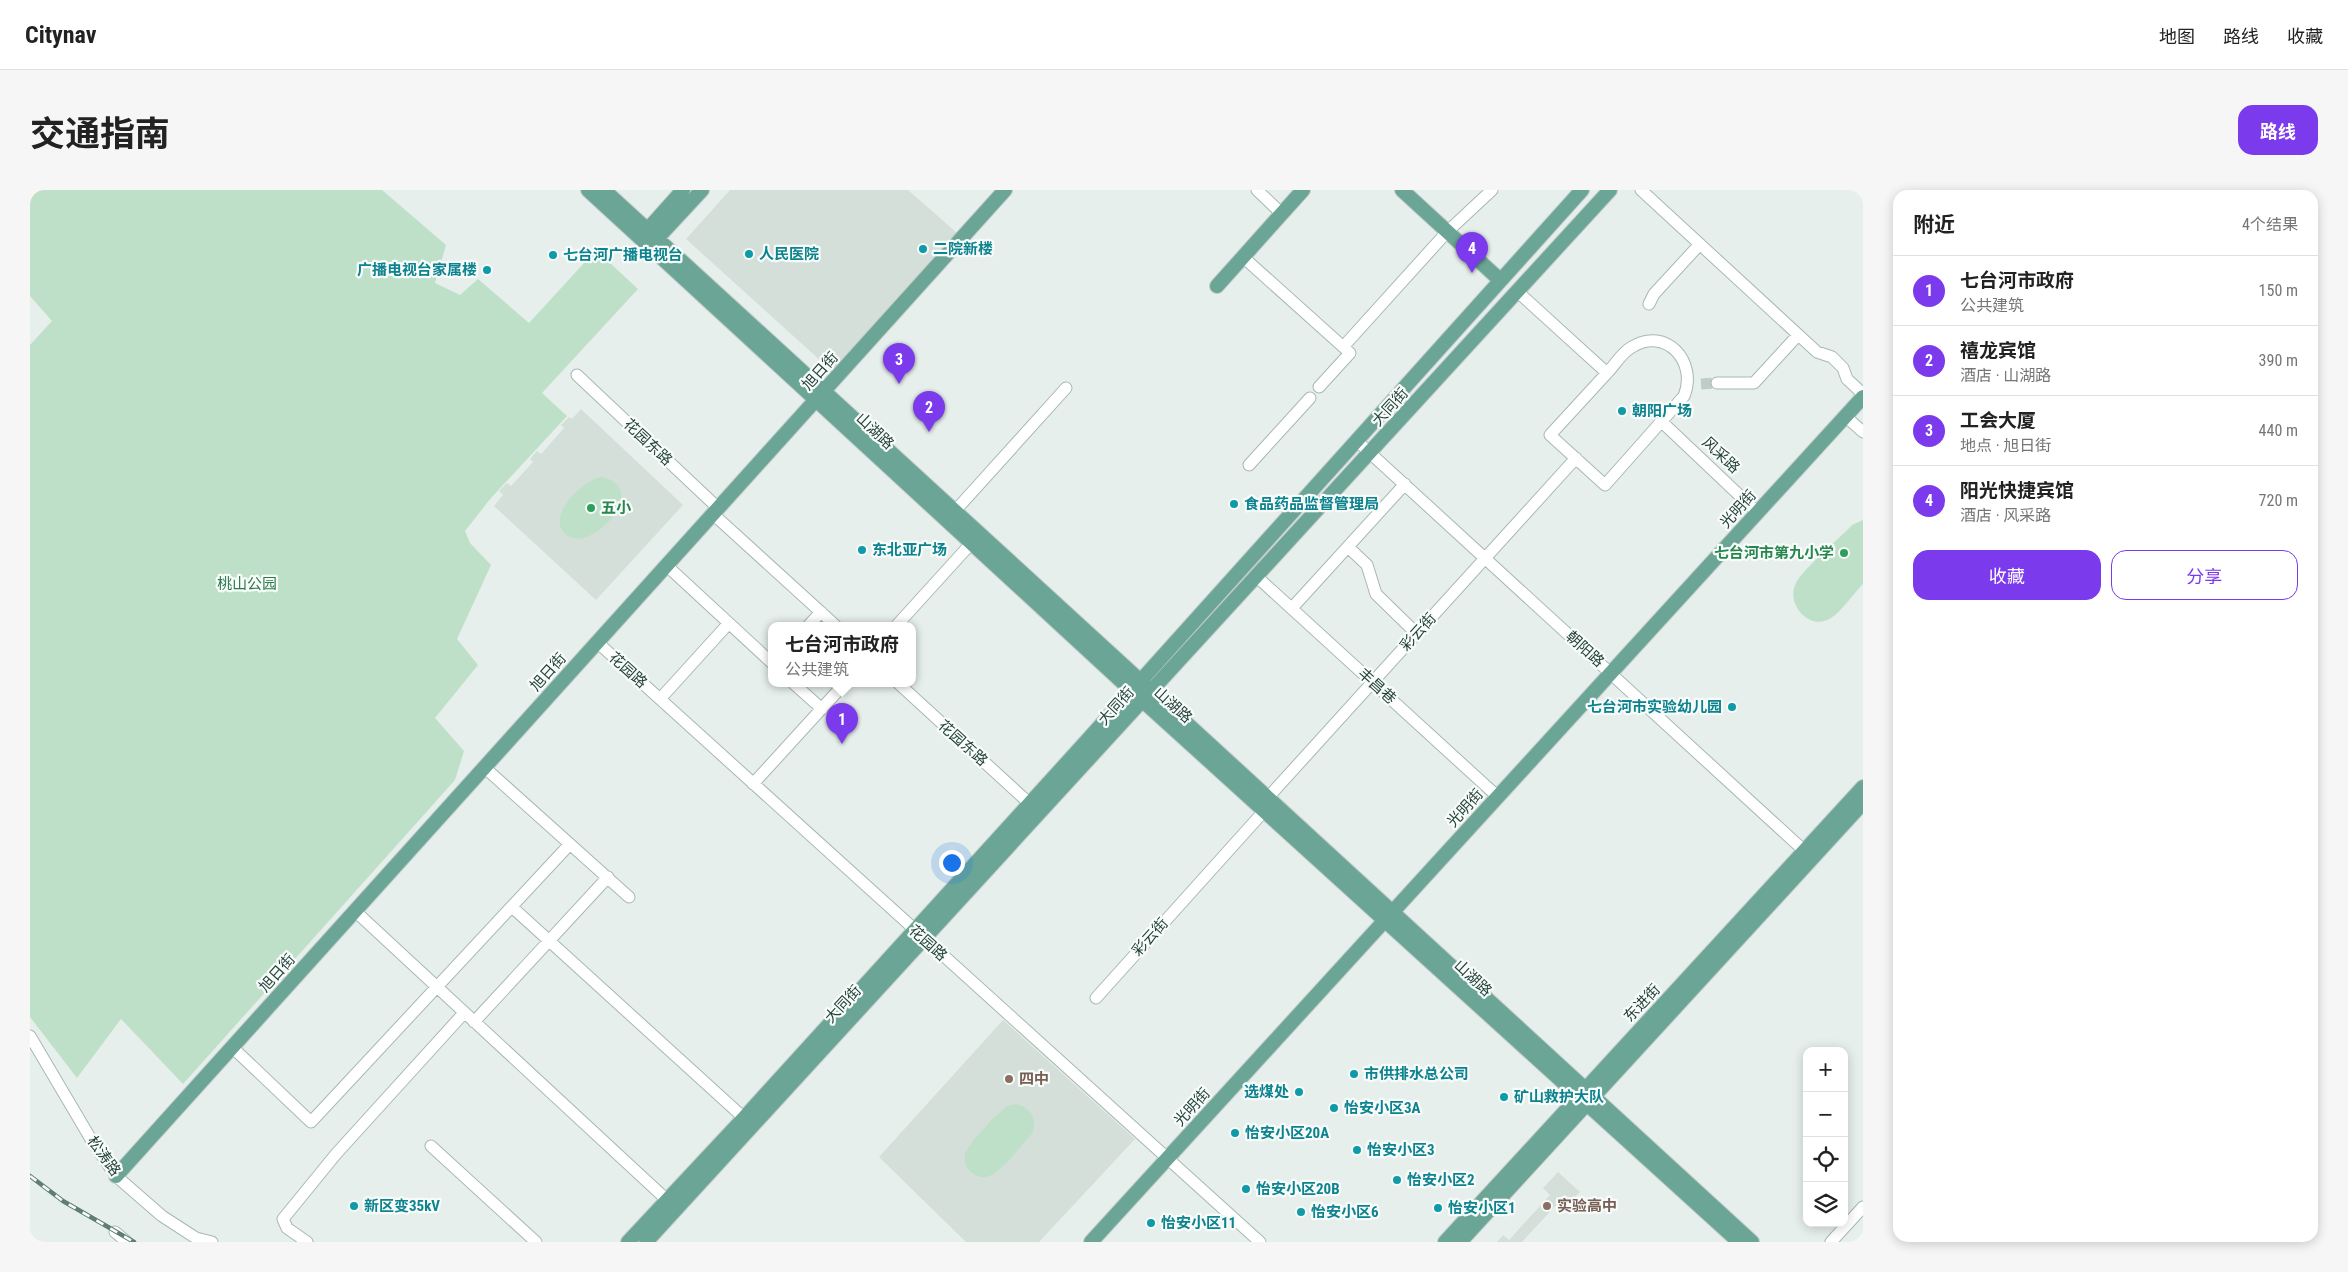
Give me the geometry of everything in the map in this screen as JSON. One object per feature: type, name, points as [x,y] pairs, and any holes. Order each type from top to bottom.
[{"type":"main road","name":"山湖路","points":[[588,190],[649,238],[821,394],[1264,805],[1389,915],[1586,1096],[1739,1242]]},
{"type":"main road","name":"山湖路","points":[[604,190],[649,238]]},
{"type":"main road","points":[[649,238],[683,190]]},
{"type":"main road","points":[[649,238],[702,190]]},
{"type":"main road","name":"旭日街","points":[[116,1176],[1005,190]]},
{"type":"main road","points":[[1217,286],[1303,190]]},
{"type":"main road","points":[[1402,190],[1500,280]]},
{"type":"main road","name":"大同街","points":[[628,1242],[744,1118],[1582,190]]},
{"type":"main road","name":"大同街","points":[[646,1242],[1610,190]]},
{"type":"main road","name":"山湖路","points":[[821,394],[955,511],[976,538]]},
{"type":"main road","name":"光明街","points":[[1091,1242],[1863,396]]},
{"type":"main road","name":"东进街","points":[[1445,1242],[1586,1096],[1808,854],[1863,787]]},
{"type":"main road","name":"东进街","points":[[1808,854],[1863,803]]},
{"type":"main road","name":"山湖路","points":[[1586,1096],[1752,1242]]},
{"type":"main road","name":"东进街","points":[[1460,1242],[1586,1096]]},
{"type":"street","points":[[1257,190],[1282,214]]},
{"type":"street","points":[[1342,347],[1447,232],[1492,190]]},
{"type":"street","points":[[1641,190],[1817,352],[1832,357],[1843,368],[1848,379],[1863,396]]},
{"type":"street","points":[[1649,304],[1654,294],[1700,244]]},
{"type":"street","points":[[1243,257],[1350,353],[1319,387]]},
{"type":"street","points":[[1518,292],[1607,373]]},
{"type":"street","points":[[1717,383],[1754,383],[1798,335]]},
{"type":"street","points":[[1646,341],[1661,341],[1675,349],[1683,360],[1689,373],[1689,384],[1684,396],[1605,484],[1550,435],[1607,373],[1631,347],[1646,341]]},
{"type":"street","name":"花园东路","points":[[577,375],[832,622]]},
{"type":"street","points":[[1689,384],[1701,384]]},
{"type":"street","points":[[955,511],[1066,388]]},
{"type":"street","points":[[1249,465],[1310,398]]},
{"type":"street","points":[[1845,416],[1863,432]]},
{"type":"street","name":"风采路","points":[[1662,422],[1757,512]]},
{"type":"street","name":"朝阳路","points":[[1357,441],[1808,854]]},
{"type":"street","name":"彩云街","points":[[1096,998],[1372,682],[1576,458]]},
{"type":"street","points":[[1292,608],[1405,484]]},
{"type":"street","points":[[900,622],[976,538]]},
{"type":"street","points":[[1348,546],[1367,564],[1376,594],[1417,634]]},
{"type":"street","points":[[666,566],[768,659]]},
{"type":"street","name":"丰昌巷","points":[[1256,576],[1497,796]]},
{"type":"street","points":[[812,622],[821,612]]},
{"type":"street","points":[[660,699],[729,623]]},
{"type":"street","name":"花园路","points":[[597,642],[924,940],[1260,1242]]},
{"type":"street","points":[[797,687],[822,709]]},
{"type":"street","points":[[753,784],[841,687]]},
{"type":"street","name":"花园东路","points":[[902,687],[1029,803]]},
{"type":"street","points":[[484,767],[629,897]]},
{"type":"street","points":[[232,1048],[311,1122],[570,844]]},
{"type":"street","points":[[474,1022],[608,877]]},
{"type":"street","points":[[512,907],[744,1118]]},
{"type":"street","points":[[355,911],[667,1200]]},
{"type":"street","points":[[307,1242],[286,1228],[283,1219],[336,1154],[464,1013]]},
{"type":"street","name":"松涛路","points":[[30,1036],[92,1141],[116,1176],[162,1216],[196,1238],[212,1242]]},
{"type":"street","points":[[432,1146],[536,1242]]},
{"type":"street","points":[[1831,1242],[1863,1207]]},
{"type":"street","points":[[115,1232],[127,1242]]},
{"type":"shaded area","points":[[730,190],[908,190],[957,233],[832,371],[686,239]]},
{"type":"shaded area","name":"五小","points":[[581,409],[683,505],[596,600],[494,506],[503,495],[499,491],[507,483],[511,486],[533,462],[530,459],[537,451],[541,454],[564,428],[561,425],[569,417],[572,419]]},
{"type":"shaded area","name":"四中","points":[[1003,1020],[1135,1139],[1039,1242],[966,1242],[879,1157]]},
{"type":"shaded area","name":"实验高中","points":[[1558,1172],[1580,1192],[1564,1209],[1557,1204],[1522,1242],[1497,1242],[1503,1235],[1509,1240],[1550,1195],[1543,1188]]},
{"type":"green space","name":"桃山公园","points":[[30,190],[382,190],[446,245],[435,283],[460,295],[478,279],[529,323],[596,250],[638,289],[542,393],[567,416],[491,498],[465,531],[470,543],[491,565],[457,639],[478,665],[435,718],[464,751],[455,780],[183,1084],[121,1019],[77,1078],[30,1017],[30,345],[52,321],[30,296]]},
{"type":"green space","name":"五小","points":[[602,477],[616,483],[621,492],[620,504],[604,526],[592,535],[580,539],[570,537],[562,530],[560,521],[562,512],[568,502],[585,485],[594,479]]},
{"type":"green space","name":"七台河市第九小学","points":[[1863,520],[1863,584],[1831,618],[1823,621],[1808,619],[1801,614],[1794,599],[1793,591],[1796,583],[1813,562],[1852,525]]},
{"type":"green space","points":[[1016,1104],[1026,1108],[1032,1115],[1034,1129],[1032,1134],[995,1173],[984,1177],[973,1174],[966,1165],[965,1154],[967,1150],[976,1137],[1001,1111],[1007,1106]]},
{"type":"tunnel","points":[[1701,384],[1717,383]]},
{"type":"railway","points":[[30,1176],[63,1201],[134,1242]]},
{"type":"place","name":"二院新楼","points":[[923,249]]},
{"type":"place","name":"人民医院","points":[[749,254]]},
{"type":"place","name":"七台河广播电视台","points":[[553,255]]},
{"type":"place","name":"广播电视台家属楼","points":[[487,270]]},
{"type":"place","name":"阳光快捷宾馆","points":[[1472,273]]},
{"type":"place","name":"工会大厦","points":[[899,384]]},
{"type":"place","name":"朝阳广场","points":[[1622,411]]},
{"type":"place","name":"禧龙宾馆","points":[[929,432]]},
{"type":"place","name":"食品药品监督管理局","points":[[1234,504]]},
{"type":"place","name":"五小","points":[[591,508]]},
{"type":"place","name":"东北亚广场","points":[[862,550]]},
{"type":"place","name":"七台河市第九小学","points":[[1844,553]]},
{"type":"place","name":"七台河市实验幼儿园","points":[[1732,707]]},
{"type":"place","name":"七台河市政府","points":[[842,744]]},
{"type":"place","name":"市供排水总公司","points":[[1354,1074]]},
{"type":"place","name":"四中","points":[[1009,1079]]},
{"type":"place","name":"选煤处","points":[[1299,1092]]},
{"type":"place","name":"矿山救护大队","points":[[1504,1097]]},
{"type":"place","name":"怡安小区3A","points":[[1334,1108]]},
{"type":"place","name":"怡安小区20A","points":[[1235,1133]]},
{"type":"place","name":"怡安小区3","points":[[1357,1150]]},
{"type":"place","name":"怡安小区2","points":[[1397,1180]]},
{"type":"place","name":"怡安小区20B","points":[[1246,1189]]},
{"type":"place","name":"新区变35kV","points":[[354,1206]]},
{"type":"place","name":"实验高中","points":[[1547,1206]]},
{"type":"place","name":"怡安小区1","points":[[1438,1208]]},
{"type":"place","name":"怡安小区6","points":[[1301,1212]]},
{"type":"place","name":"怡安小区11","points":[[1151,1223]]}]
